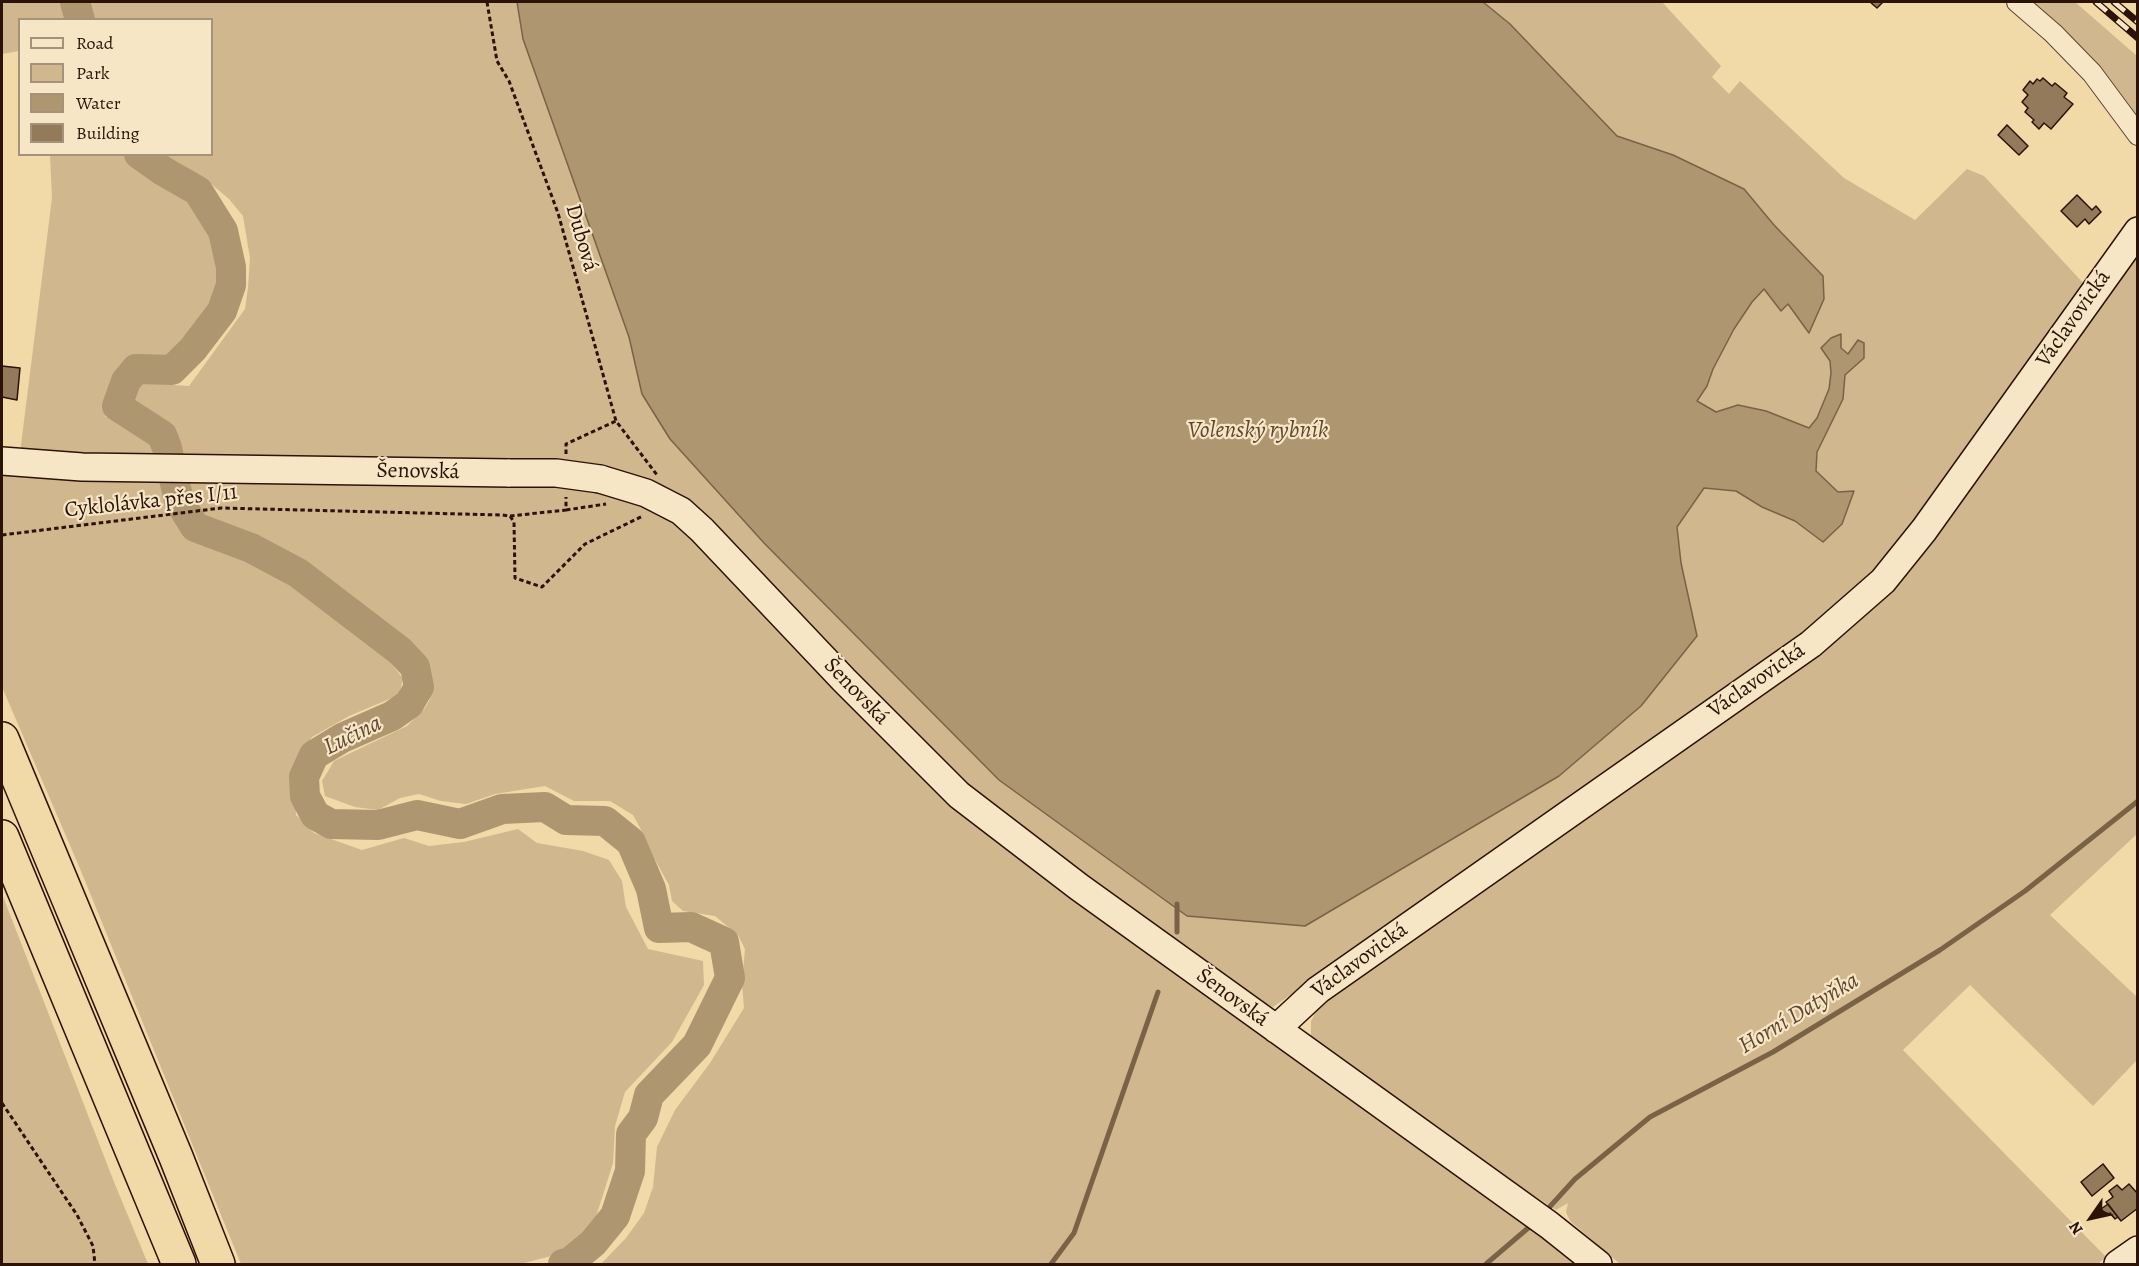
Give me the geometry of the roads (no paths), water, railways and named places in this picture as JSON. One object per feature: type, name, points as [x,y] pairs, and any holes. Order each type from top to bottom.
[{"type":"highway","points":[[2,739],[158,1113],[218,1264]]},
{"type":"highway","points":[[2,837],[179,1264]]},
{"type":"main road","name":"Václavovická","points":[[1276,1029],[1318,990],[1811,644],[1883,581],[1924,531],[2138,231]]},
{"type":"main road","name":"Šenovská","points":[[2,461],[82,467],[556,473],[600,479],[646,493],[681,511],[702,530],[844,680],[959,795],[1052,867],[1549,1225],[1598,1264]]},
{"type":"main road","points":[[2118,1264],[2138,1250]]},
{"type":"street","points":[[2017,2],[2053,33],[2092,73],[2138,135]]},
{"type":"water","name":"Volenský rybník","points":[[517,2],[1483,2],[1510,24],[1617,136],[1673,155],[1744,189],[1774,225],[1823,276],[1824,299],[1809,333],[1788,304],[1781,311],[1764,289],[1734,329],[1713,369],[1707,386],[1697,401],[1716,412],[1738,405],[1766,411],[1809,428],[1817,418],[1829,389],[1830,361],[1821,348],[1831,338],[1841,334],[1841,348],[1848,354],[1858,340],[1864,343],[1864,358],[1845,375],[1843,399],[1817,452],[1816,471],[1838,492],[1854,491],[1842,524],[1823,542],[1795,521],[1762,507],[1736,491],[1704,488],[1677,527],[1681,563],[1697,636],[1641,706],[1559,776],[1305,926],[1187,916],[999,780],[764,543],[670,439],[642,394],[629,337],[523,39]]},
{"type":"waterway","name":"Lučina","points":[[75,2],[79,18]]},
{"type":"waterway","name":"Lučina","points":[[142,156],[198,191],[223,231],[231,267],[231,285],[222,311],[193,349],[172,370],[136,369],[126,381],[117,406],[162,435],[179,501],[195,527],[251,548],[298,573],[400,651],[415,667],[419,687],[409,704],[392,716],[342,738],[314,755],[304,777],[305,796],[315,815],[331,824],[378,825],[417,815],[460,824],[502,809],[545,807],[566,820],[605,821],[631,842],[651,889],[659,928],[691,927],[724,942],[730,978],[697,1045],[649,1095],[643,1118],[631,1134],[630,1171],[615,1216],[593,1243],[570,1262],[563,1264]]},
{"type":"waterway","name":"Horní Datyňka","points":[[1545,1212],[1575,1179],[1650,1117],[1773,1052],[1940,950],[2025,891],[2138,801]]},
{"type":"waterway","points":[[1177,904],[1177,932]]},
{"type":"waterway","points":[[1051,1264],[1074,1233],[1158,992]]},
{"type":"waterway","name":"Horní Datyňka","points":[[1486,1264],[1534,1223]]},
{"type":"railway","points":[[2096,2],[2138,38]]},
{"type":"railway","points":[[2114,2],[2138,22]]}]
